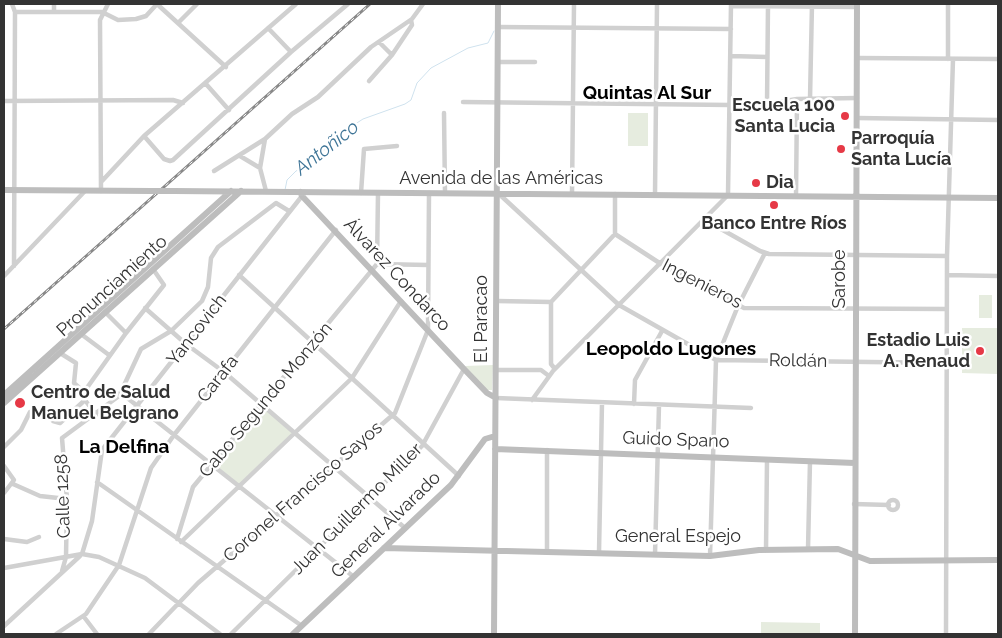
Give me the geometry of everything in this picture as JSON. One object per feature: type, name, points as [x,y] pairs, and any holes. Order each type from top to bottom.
[{"type":"main road","name":"El Paracao","points":[[494,634],[493,552],[498,194],[498,4]]},
{"type":"main road","name":"Sarobe","points":[[855,634],[857,6]]},
{"type":"main road","name":"Avenida de las Américas","points":[[4,190],[85,192],[266,191],[301,194],[361,192],[998,198]]},
{"type":"main road","points":[[216,191],[216,206]]},
{"type":"main road","name":"Pronunciamiento","points":[[4,395],[232,191]]},
{"type":"main road","name":"Pronunciamiento","points":[[4,403],[241,191]]},
{"type":"main road","name":"Álvarez Condarco","points":[[301,194],[375,267],[401,301],[464,369],[487,393],[496,398]]},
{"type":"main road","name":"General Alvarado","points":[[293,634],[459,476],[485,439],[495,436]]},
{"type":"main road","name":"Guido Spano","points":[[495,449],[855,463]]},
{"type":"main road","name":"General Espejo","points":[[384,548],[710,556],[808,548],[838,549],[870,562],[998,560]]},
{"type":"street","points":[[12,4],[15,12],[14,266]]},
{"type":"street","points":[[54,4],[54,12]]},
{"type":"street","points":[[101,191],[102,101],[100,25],[102,12],[108,4]]},
{"type":"street","points":[[15,12],[102,12],[118,20],[136,19],[146,16],[157,4],[179,22],[226,67]]},
{"type":"street","points":[[179,22],[197,4]]},
{"type":"street","points":[[102,181],[144,136],[226,67],[296,4]]},
{"type":"street","points":[[144,136],[170,161],[229,110],[291,52],[348,4]]},
{"type":"street","points":[[214,171],[265,139],[292,114],[318,97],[379,42],[411,20],[423,4]]},
{"type":"street","points":[[572,194],[574,4]]},
{"type":"street","points":[[655,194],[657,4]]},
{"type":"street","points":[[946,634],[946,309],[952,120],[948,4]]},
{"type":"street","points":[[532,400],[555,369],[728,195],[731,5],[857,6]]},
{"type":"street","points":[[767,104],[768,5]]},
{"type":"street","points":[[810,99],[812,6]]},
{"type":"street","points":[[369,82],[392,55],[412,25],[411,20]]},
{"type":"street","points":[[498,27],[731,28]]},
{"type":"street","points":[[268,28],[291,52]]},
{"type":"street","points":[[379,42],[392,55]]},
{"type":"street","points":[[731,56],[767,57]]},
{"type":"street","points":[[857,58],[998,59]]},
{"type":"street","points":[[498,62],[535,62]]},
{"type":"street","points":[[206,84],[229,110]]},
{"type":"street","points":[[463,102],[730,105],[767,104],[797,99],[857,98]]},
{"type":"street","points":[[796,196],[797,99]]},
{"type":"street","points":[[4,101],[173,100],[183,103]]},
{"type":"street","points":[[444,113],[444,193]]},
{"type":"street","points":[[857,118],[998,120]]},
{"type":"street","points":[[265,139],[260,168],[266,191]]},
{"type":"street","points":[[361,192],[364,149],[397,146]]},
{"type":"street","points":[[240,156],[260,168]]},
{"type":"street","points":[[4,276],[85,192]]},
{"type":"street","points":[[378,193],[375,267],[428,265]]},
{"type":"street","points":[[428,330],[429,193]]},
{"type":"street","name":"Yancovich","points":[[82,554],[92,521],[102,450],[301,194]]},
{"type":"street","name":"Roldán","points":[[498,194],[619,305],[716,360],[946,363]]},
{"type":"street","points":[[555,369],[551,364],[551,302],[615,234],[615,194]]},
{"type":"street","name":"Calle 1258","points":[[62,571],[66,557],[67,499],[61,441],[64,436],[96,415],[122,394],[138,353],[144,346],[171,331],[196,308],[205,296],[208,288],[211,258],[218,247],[276,204],[289,211]]},
{"type":"street","points":[[705,220],[765,253],[947,256]]},
{"type":"street","name":"Carafa","points":[[56,634],[84,617],[119,565],[149,471],[174,435],[336,230]]},
{"type":"street","name":"Ingenieros","points":[[615,234],[661,264],[738,306],[749,308],[946,309]]},
{"type":"street","points":[[710,556],[713,407],[716,360],[738,306],[765,253]]},
{"type":"street","name":"Cabo Segundo Monzón","points":[[179,540],[191,491],[210,465],[314,344],[375,267]]},
{"type":"street","points":[[84,392],[126,333],[164,285],[153,269]]},
{"type":"street","points":[[947,275],[998,276]]},
{"type":"street","points":[[239,276],[459,476]]},
{"type":"street","points":[[179,540],[352,378],[401,301]]},
{"type":"street","points":[[496,301],[551,302]]},
{"type":"street","points":[[146,308],[186,344],[224,372],[405,528]]},
{"type":"street","points":[[105,312],[126,333]]},
{"type":"street","name":"Coronel Francisco Sayos","points":[[149,634],[177,603],[216,567],[393,415],[428,330]]},
{"type":"street","points":[[634,404],[636,380],[662,331]]},
{"type":"street","points":[[81,334],[109,356]]},
{"type":"street","points":[[60,353],[76,363],[74,383],[84,392],[85,400],[96,415]]},
{"type":"street","name":"Juan Guillermo Miller","points":[[230,634],[319,549],[424,444],[464,369]]},
{"type":"street","points":[[496,370],[541,370],[549,376]]},
{"type":"street","points":[[122,394],[354,577]]},
{"type":"street","points":[[496,398],[751,408]]},
{"type":"street","points":[[4,447],[21,430],[30,412],[48,412],[53,421],[60,423],[85,400]]},
{"type":"street","points":[[599,552],[602,402]]},
{"type":"street","points":[[655,554],[659,405]]},
{"type":"street","points":[[547,450],[547,552]]},
{"type":"street","points":[[766,550],[767,460]]},
{"type":"street","points":[[808,548],[810,461]]},
{"type":"street","points":[[4,466],[13,482],[40,496],[67,499]]},
{"type":"street","points":[[4,494],[13,482]]},
{"type":"street","points":[[97,482],[302,626]]},
{"type":"street","points":[[854,504],[889,505]]},
{"type":"street","points":[[4,539],[27,542],[39,537]]},
{"type":"street","points":[[4,626],[82,554]]},
{"type":"street","points":[[4,568],[82,554],[99,557],[145,578],[220,634]]},
{"type":"street","points":[[84,617],[97,634]]},
{"type":"shaded area","points":[[628,113],[648,113],[648,146],[628,146]]},
{"type":"shaded area","points":[[979,295],[992,295],[992,318],[979,318]]},
{"type":"shaded area","name":"Estadio Luis A. Renaud","points":[[962,328],[998,328],[998,374],[962,373]]},
{"type":"shaded area","points":[[493,365],[492,390],[487,390],[465,366]]},
{"type":"shaded area","points":[[260,405],[294,434],[238,486],[210,465]]},
{"type":"shaded area","points":[[761,622],[820,623],[820,634],[761,634]]},
{"type":"waterway","name":"Antoñico","points":[[285,190],[287,180],[296,171],[309,164],[346,130],[363,119],[405,104],[411,100],[417,83],[431,68],[468,48],[488,43],[494,31]]},
{"type":"railway","points":[[4,329],[370,4]]},
{"type":"place","name":"Escuela 100 Santa Lucia","points":[[845,116]]},
{"type":"place","name":"Parroquía Santa Lucía","points":[[841,149]]},
{"type":"place","name":"Dia","points":[[756,183]]},
{"type":"place","name":"Banco Entre Ríos","points":[[774,205]]},
{"type":"place","name":"Estadio Luis A. Renaud","points":[[980,351]]},
{"type":"place","name":"Centro de Salud Manuel Belgrano","points":[[20,403]]},
{"type":"district","name":"Quintas Al Sur","points":[[647,93]]},
{"type":"district","name":"Leopoldo Lugones","points":[[671,349]]},
{"type":"district","name":"La Delfina","points":[[124,447]]}]
